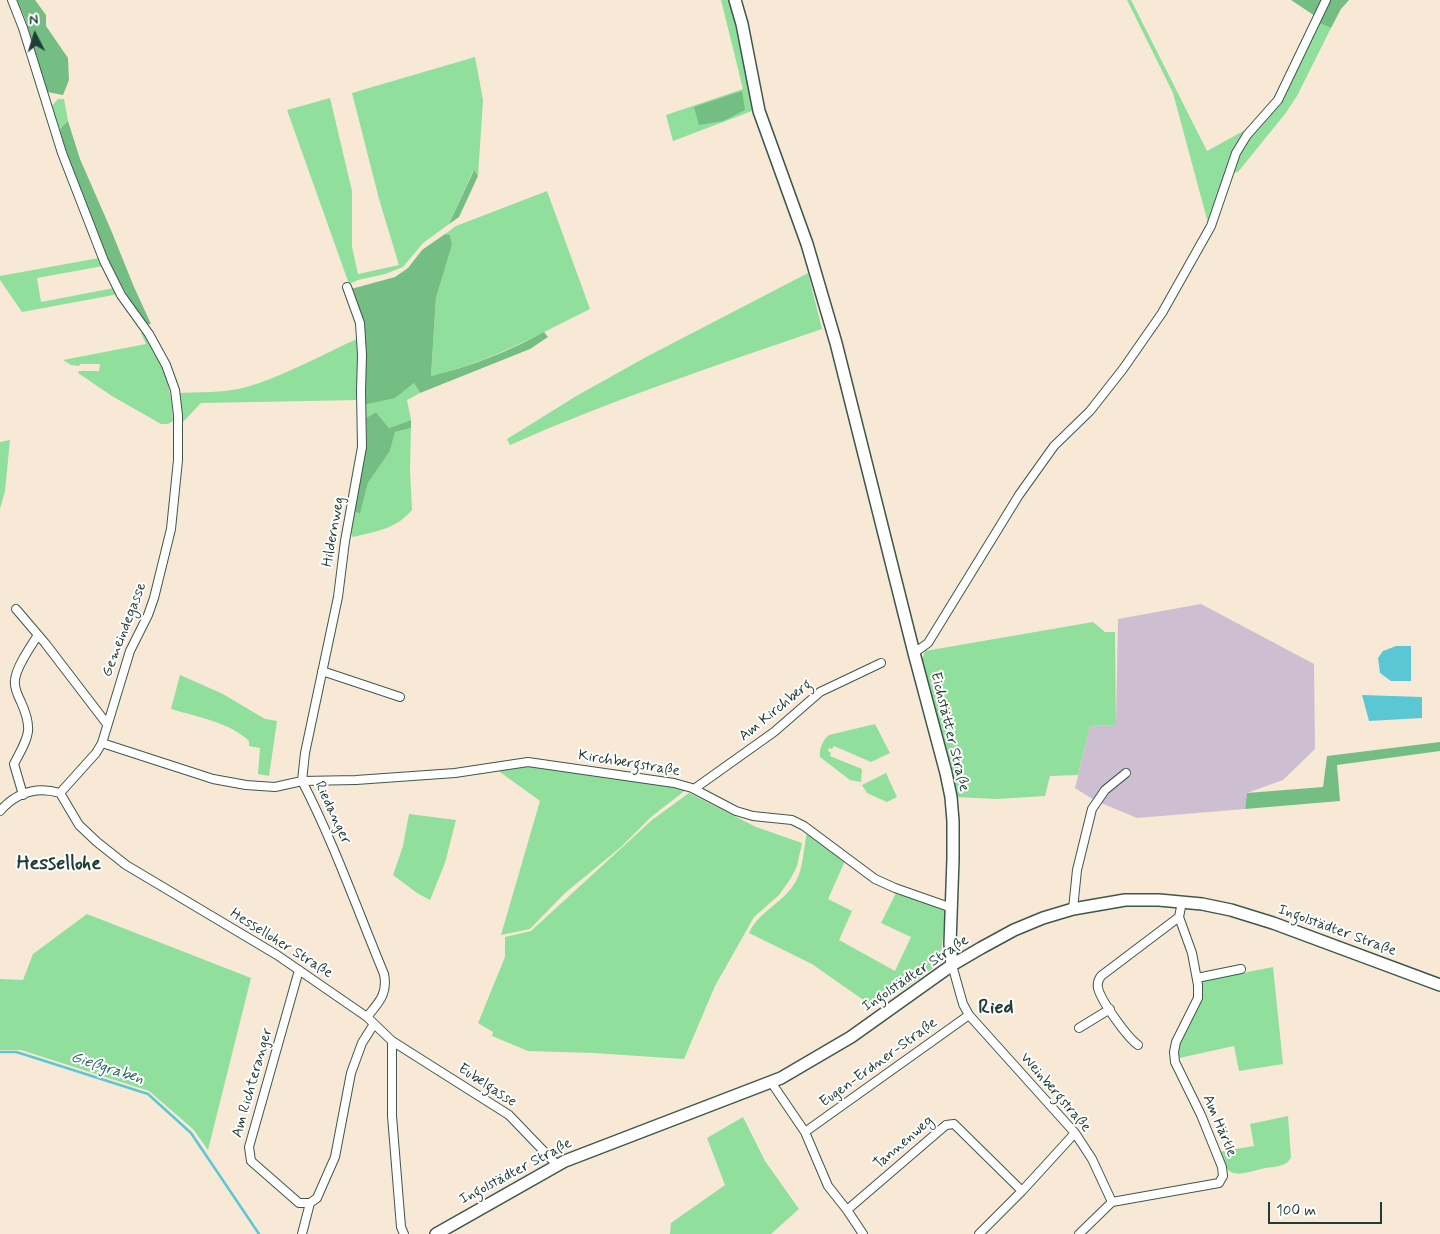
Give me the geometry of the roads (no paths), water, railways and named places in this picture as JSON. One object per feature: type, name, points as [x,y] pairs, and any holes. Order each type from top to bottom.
[{"type":"main road","name":"Eichstätter Straße","points":[[735,0],[742,24],[759,111],[814,268],[874,490],[907,627],[946,773],[951,797],[953,859],[950,944],[952,966]]},
{"type":"main road","name":"Ingolstädter Straße","points":[[436,1234],[556,1165],[781,1078],[851,1037],[952,966],[1014,930],[1043,918],[1073,909],[1125,900],[1182,902],[1231,910],[1260,918],[1440,985]]},
{"type":"street","name":"Gemeindegasse","points":[[12,0],[23,28],[62,153],[104,261],[121,295],[149,334],[169,373],[175,390],[178,415],[178,460],[171,529],[154,598],[130,652],[102,743],[96,753],[60,793]]},
{"type":"street","points":[[914,653],[928,644],[1019,494],[1054,446],[1090,411],[1124,369],[1162,313],[1211,226],[1236,153],[1247,135],[1278,100],[1326,0]]},
{"type":"street","name":"Hildernweg","points":[[302,781],[305,753],[338,598],[345,541],[362,447],[360,323],[347,287]]},
{"type":"street","points":[[16,609],[107,724]]},
{"type":"street","points":[[22,795],[14,764],[28,738],[28,719],[19,697],[15,680],[38,635]]},
{"type":"street","name":"Am Kirchberg","points":[[694,789],[774,732],[820,692],[880,663]]},
{"type":"street","points":[[322,671],[400,696]]},
{"type":"street","name":"Riedanger","points":[[102,743],[153,761],[221,781],[275,787],[302,781],[340,863],[384,974],[386,988],[380,1002],[367,1017]]},
{"type":"street","name":"Kirchbergstraße","points":[[302,781],[353,780],[455,773],[528,762],[674,784],[694,789],[736,811],[753,816],[792,820],[807,828],[875,879],[952,908]]},
{"type":"street","points":[[1073,909],[1077,870],[1092,809],[1105,790],[1126,772]]},
{"type":"street","points":[[0,811],[9,801],[36,790],[60,793]]},
{"type":"street","name":"Hesselloher Straße","points":[[60,793],[80,825],[97,842],[126,864],[299,970],[367,1017],[392,1041]]},
{"type":"street","points":[[0,800],[9,801]]},
{"type":"street","points":[[1138,1045],[1130,1039],[1110,1009],[1098,990],[1098,982],[1101,976],[1179,917],[1182,902]]},
{"type":"street","name":"Am Härtle","points":[[1112,1202],[1219,1183],[1223,1176],[1222,1167],[1201,1115],[1175,1062],[1176,1042],[1198,998],[1197,978],[1192,953],[1179,917]]},
{"type":"street","name":"Weinbergstraße","points":[[952,966],[968,1015],[1075,1133],[1092,1159],[1112,1202]]},
{"type":"street","name":"Am Richteranger","points":[[299,970],[249,1146],[252,1161],[299,1203],[310,1203]]},
{"type":"street","points":[[1197,978],[1241,970]]},
{"type":"street","points":[[1080,1028],[1110,1009]]},
{"type":"street","name":"Eugen-Erdner-Straße","points":[[806,1132],[968,1015]]},
{"type":"street","points":[[302,1234],[310,1203],[317,1198],[335,1157],[351,1073],[362,1043],[374,1024]]},
{"type":"street","points":[[392,1041],[392,1116],[401,1227],[404,1234]]},
{"type":"street","name":"Eubelgasse","points":[[392,1041],[509,1115],[556,1165]]},
{"type":"street","points":[[771,1082],[806,1132],[828,1186],[863,1234]]},
{"type":"street","name":"Tannenweg","points":[[847,1210],[946,1125],[954,1124],[1022,1191]]},
{"type":"street","points":[[979,1234],[1022,1191],[1075,1133]]},
{"type":"street","points":[[1079,1234],[1112,1202]]},
{"type":"water","points":[[1396,646],[1411,646],[1411,681],[1391,681],[1380,673],[1378,658],[1383,651]]},
{"type":"water","points":[[1362,695],[1422,697],[1422,718],[1369,721]]},
{"type":"waterway","name":"Gießgraben","points":[[0,1052],[16,1052],[148,1094],[191,1133],[259,1234]]},
{"type":"district","name":"Hessellohe","points":[[59,865]]},
{"type":"district","name":"Ried","points":[[996,1009]]}]
